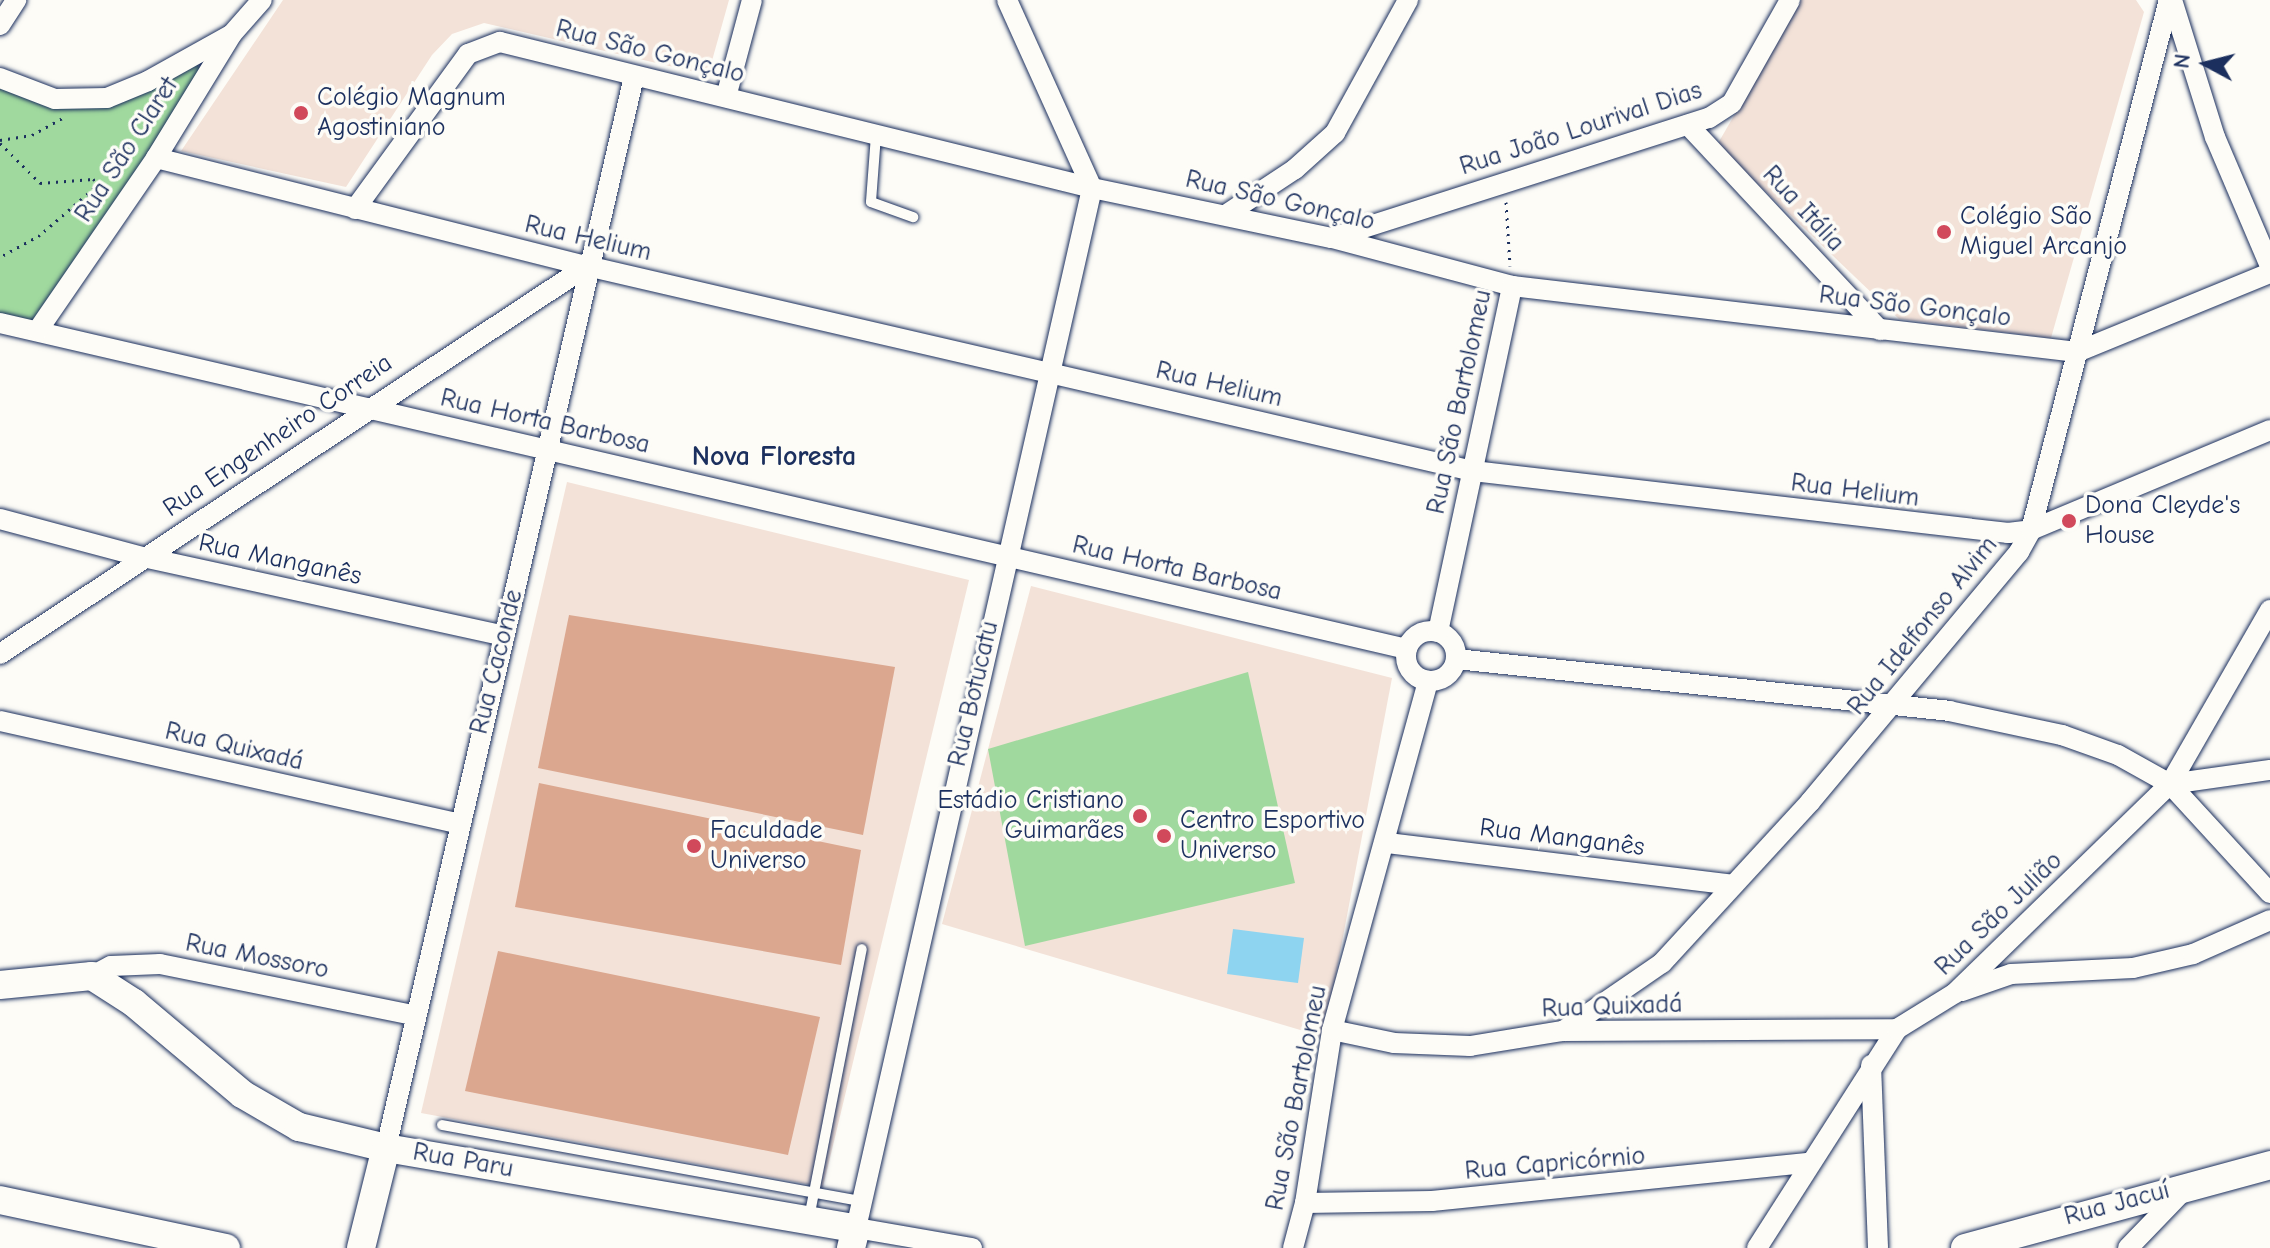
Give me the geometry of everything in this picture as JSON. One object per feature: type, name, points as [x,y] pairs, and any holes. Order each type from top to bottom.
[{"type":"street","points":[[0,25],[16,0]]},
{"type":"street","name":"Rua São Claret","points":[[38,330],[156,158],[232,34],[262,0]]},
{"type":"street","points":[[726,97],[752,0]]},
{"type":"street","points":[[1007,0],[1092,188]]},
{"type":"street","points":[[1227,214],[1295,169],[1335,133],[1408,0]]},
{"type":"street","name":"Rua João Lourival Dias","points":[[1332,238],[1688,125],[1732,103],[1790,0]]},
{"type":"street","points":[[2171,0],[2215,137],[2270,266]]},
{"type":"street","name":"Rua Idelfonso Alvim","points":[[1563,1031],[1662,963],[1892,707],[2007,569],[2031,530],[2171,0]]},
{"type":"street","points":[[0,78],[55,99],[83,101],[125,92],[232,34]]},
{"type":"street","name":"Rua São Gonçalo","points":[[355,209],[468,54],[484,45],[500,42],[1092,188],[1332,238],[1512,286],[2077,352],[2270,273]]},
{"type":"street","name":"Rua Caconde","points":[[361,1248],[458,823],[549,447],[587,266],[634,76]]},
{"type":"street","name":"Rua Itália","points":[[1688,125],[1880,330]]},
{"type":"street","name":"Rua Helium","points":[[156,158],[587,266],[1473,471],[1987,533],[2031,530],[2270,430]]},
{"type":"street","name":"Rua Botucatu","points":[[853,1238],[1005,556],[1092,188]]},
{"type":"street","name":"Rua Engenheiro Correia","points":[[0,654],[365,409],[587,266]]},
{"type":"street","name":"Rua São Bartolomeu","points":[[1438,632],[1512,286]]},
{"type":"street","name":"Rua Horta Barbosa","points":[[0,323],[365,409],[549,447],[1407,649]]},
{"type":"street","name":"Rua Manganês","points":[[0,519],[143,557],[504,636]]},
{"type":"street","name":"Rua São Julião","points":[[1757,1248],[1808,1163],[1897,1029],[1955,993],[2170,784],[2270,610]]},
{"type":"street","points":[[1438,632],[1453,644],[1456,659],[1444,677],[1428,681],[1413,673],[1407,649],[1416,636],[1438,632]]},
{"type":"street","points":[[1456,659],[1949,711],[2062,735],[2118,755],[2170,784],[2270,893]]},
{"type":"street","name":"Rua São Bartolomeu","points":[[1293,1248],[1305,1203],[1332,1030],[1387,843],[1428,681]]},
{"type":"street","name":"Rua Quixadá","points":[[0,721],[458,823]]},
{"type":"street","points":[[2170,784],[2270,770]]},
{"type":"street","name":"Rua Manganês","points":[[1387,843],[1732,885]]},
{"type":"street","points":[[1955,993],[2011,974],[2133,968],[2193,954],[2270,920]]},
{"type":"street","name":"Rua Mossoro","points":[[92,976],[111,966],[160,964],[414,1015]]},
{"type":"street","points":[[0,985],[92,976]]},
{"type":"street","name":"Rua Paru","points":[[92,976],[134,1003],[242,1094],[299,1127],[386,1148],[808,1220],[853,1238],[972,1248]]},
{"type":"street","name":"Rua Quixadá","points":[[1332,1030],[1394,1043],[1470,1046],[1563,1031],[1897,1029]]},
{"type":"street","points":[[1871,1065],[1878,1248]]},
{"type":"street","name":"Rua Capricórnio","points":[[1305,1203],[1432,1201],[1808,1163]]},
{"type":"street","name":"Rua Jacuí","points":[[1965,1248],[2190,1184],[2270,1165]]},
{"type":"street","points":[[2128,1248],[2190,1184]]},
{"type":"street","points":[[0,1200],[164,1241],[226,1248]]},
{"type":"lane","points":[[876,135],[871,202],[878,209],[913,217]]},
{"type":"lane","points":[[808,1220],[862,949]]},
{"type":"lane","points":[[442,1125],[862,1201]]},
{"type":"path","points":[[0,142],[32,135],[83,101]]},
{"type":"path","points":[[0,142],[40,183],[93,179],[100,183],[40,235],[0,257]]},
{"type":"path","name":"Rua São Bartolomeu","points":[[1504,182],[1512,286]]},
{"type":"shaded area","name":"Colégio Magnum Agostiniano","points":[[283,0],[729,0],[708,75],[484,23],[452,34],[432,55],[346,187],[181,151]]},
{"type":"shaded area","name":"Colégio São Miguel Arcanjo","points":[[1801,0],[2136,0],[2144,12],[2051,338],[1899,319],[1717,145]]},
{"type":"shaded area","name":"Faculdade Universo","points":[[567,482],[969,580],[823,1187],[421,1113]]},
{"type":"shaded area","name":"Centro Esportivo Universo","points":[[1031,586],[1392,678],[1324,1037],[942,924]]},
{"type":"green space","points":[[194,60],[203,73],[31,328],[0,321],[0,80],[82,102]]},
{"type":"green space","name":"Estádio Cristiano Guimarães","points":[[1248,672],[1295,883],[1025,946],[988,749]]},
{"type":"water","points":[[1233,929],[1304,938],[1298,983],[1227,974]]},
{"type":"building","points":[[569,615],[895,667],[863,835],[538,768]]},
{"type":"building","points":[[539,783],[861,850],[841,965],[515,907]]},
{"type":"building","points":[[498,951],[820,1017],[788,1155],[465,1091]]},
{"type":"place","name":"Colégio Magnum Agostiniano","points":[[301,113]]},
{"type":"place","name":"Colégio São Miguel Arcanjo","points":[[1944,232]]},
{"type":"place","name":"Dona Cleyde's House","points":[[2069,521]]},
{"type":"place","name":"Estádio Cristiano Guimarães","points":[[1140,816]]},
{"type":"place","name":"Centro Esportivo Universo","points":[[1164,836]]},
{"type":"place","name":"Faculdade Universo","points":[[694,846]]},
{"type":"district","name":"Nova Floresta","points":[[774,456]]}]
